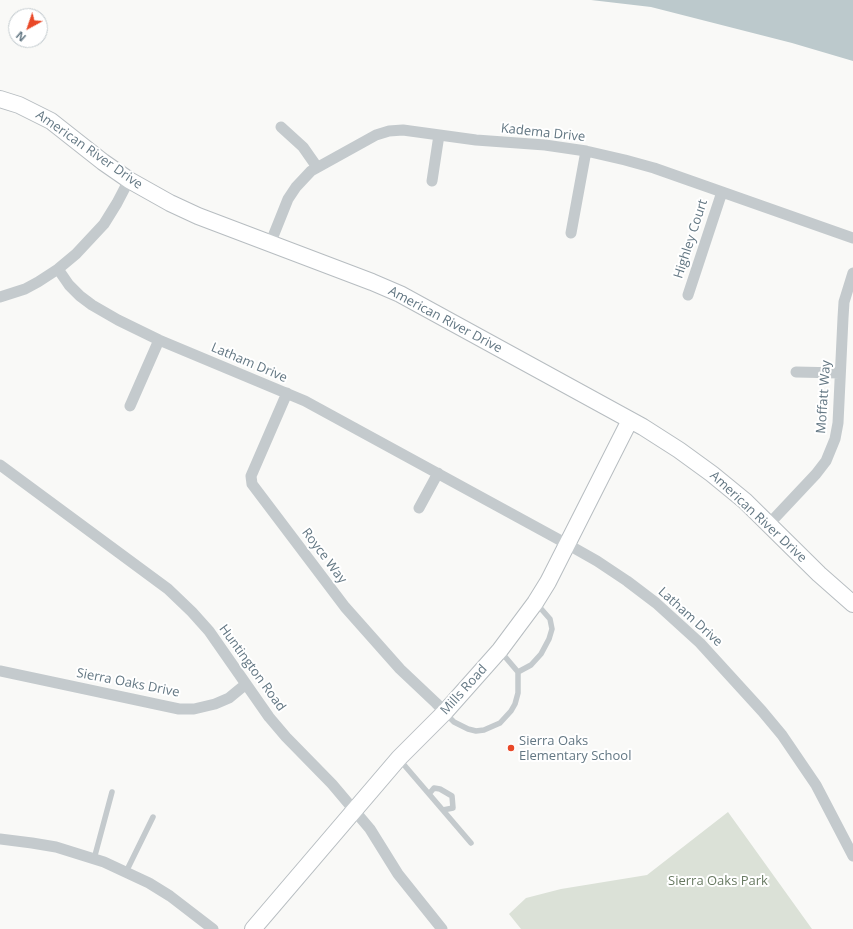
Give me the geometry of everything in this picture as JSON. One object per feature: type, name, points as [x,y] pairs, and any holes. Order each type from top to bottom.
[{"type":"street","name":"American River Drive","points":[[0,99],[25,107],[51,121],[103,162],[129,180],[170,203],[198,216],[400,294],[630,420],[679,450],[712,474],[769,524],[819,574],[853,604]]},
{"type":"street","points":[[281,127],[303,147],[317,167]]},
{"type":"street","name":"Kadema Drive","points":[[270,244],[288,199],[301,181],[317,167],[383,133],[396,130],[410,130],[476,140],[545,145],[586,151],[654,168],[853,238]]},
{"type":"street","points":[[432,181],[439,135]]},
{"type":"street","points":[[571,233],[586,151]]},
{"type":"street","points":[[0,297],[25,289],[38,282],[58,269],[76,254],[104,224],[129,180]]},
{"type":"street","name":"Highley Court","points":[[688,295],[722,192]]},
{"type":"street","name":"Latham Drive","points":[[58,269],[69,285],[92,305],[118,320],[159,340],[305,401],[567,544],[597,561],[633,585],[684,627],[716,659],[782,735],[803,765],[833,815],[853,856]]},
{"type":"street","name":"Moffatt Way","points":[[769,524],[816,474],[826,461],[833,446],[838,423],[844,302],[853,273]]},
{"type":"street","points":[[130,406],[159,340]]},
{"type":"street","points":[[796,372],[840,373]]},
{"type":"street","name":"Royce Way","points":[[287,394],[251,476],[252,484],[345,607],[400,669],[436,702],[444,712]]},
{"type":"street","name":"Mills Road","points":[[253,929],[399,758],[444,712],[500,650],[535,603],[567,544],[630,420]]},
{"type":"street","name":"Huntington Road","points":[[0,465],[168,589],[180,600],[209,632],[286,737],[332,784],[370,829],[398,874],[442,929]]},
{"type":"street","points":[[420,508],[438,473]]},
{"type":"street","name":"Sierra Oaks Drive","points":[[0,671],[180,709],[194,709],[215,704],[228,698],[246,684]]},
{"type":"street","points":[[0,839],[56,848],[94,859],[126,872],[170,896],[213,929]]},
{"type":"lane","points":[[518,672],[525,669],[537,659],[545,648],[551,634],[552,629],[550,619],[535,603]]},
{"type":"lane","points":[[444,712],[454,722],[476,731],[484,730],[500,723],[511,711],[518,693],[518,672],[500,650]]},
{"type":"lane","points":[[399,758],[471,843]]},
{"type":"lane","points":[[429,794],[434,788],[440,789],[452,796],[453,808],[443,810]]},
{"type":"lane","points":[[94,859],[112,792]]},
{"type":"lane","points":[[126,872],[153,817]]},
{"type":"green space","name":"Sierra Oaks Park","points":[[728,812],[812,929],[521,929],[509,914],[526,898],[561,889],[647,875]]},
{"type":"shaded area","points":[[591,0],[853,0],[853,61],[792,43],[651,7]]},
{"type":"place","name":"Sierra Oaks Elementary School","points":[[511,748]]}]
